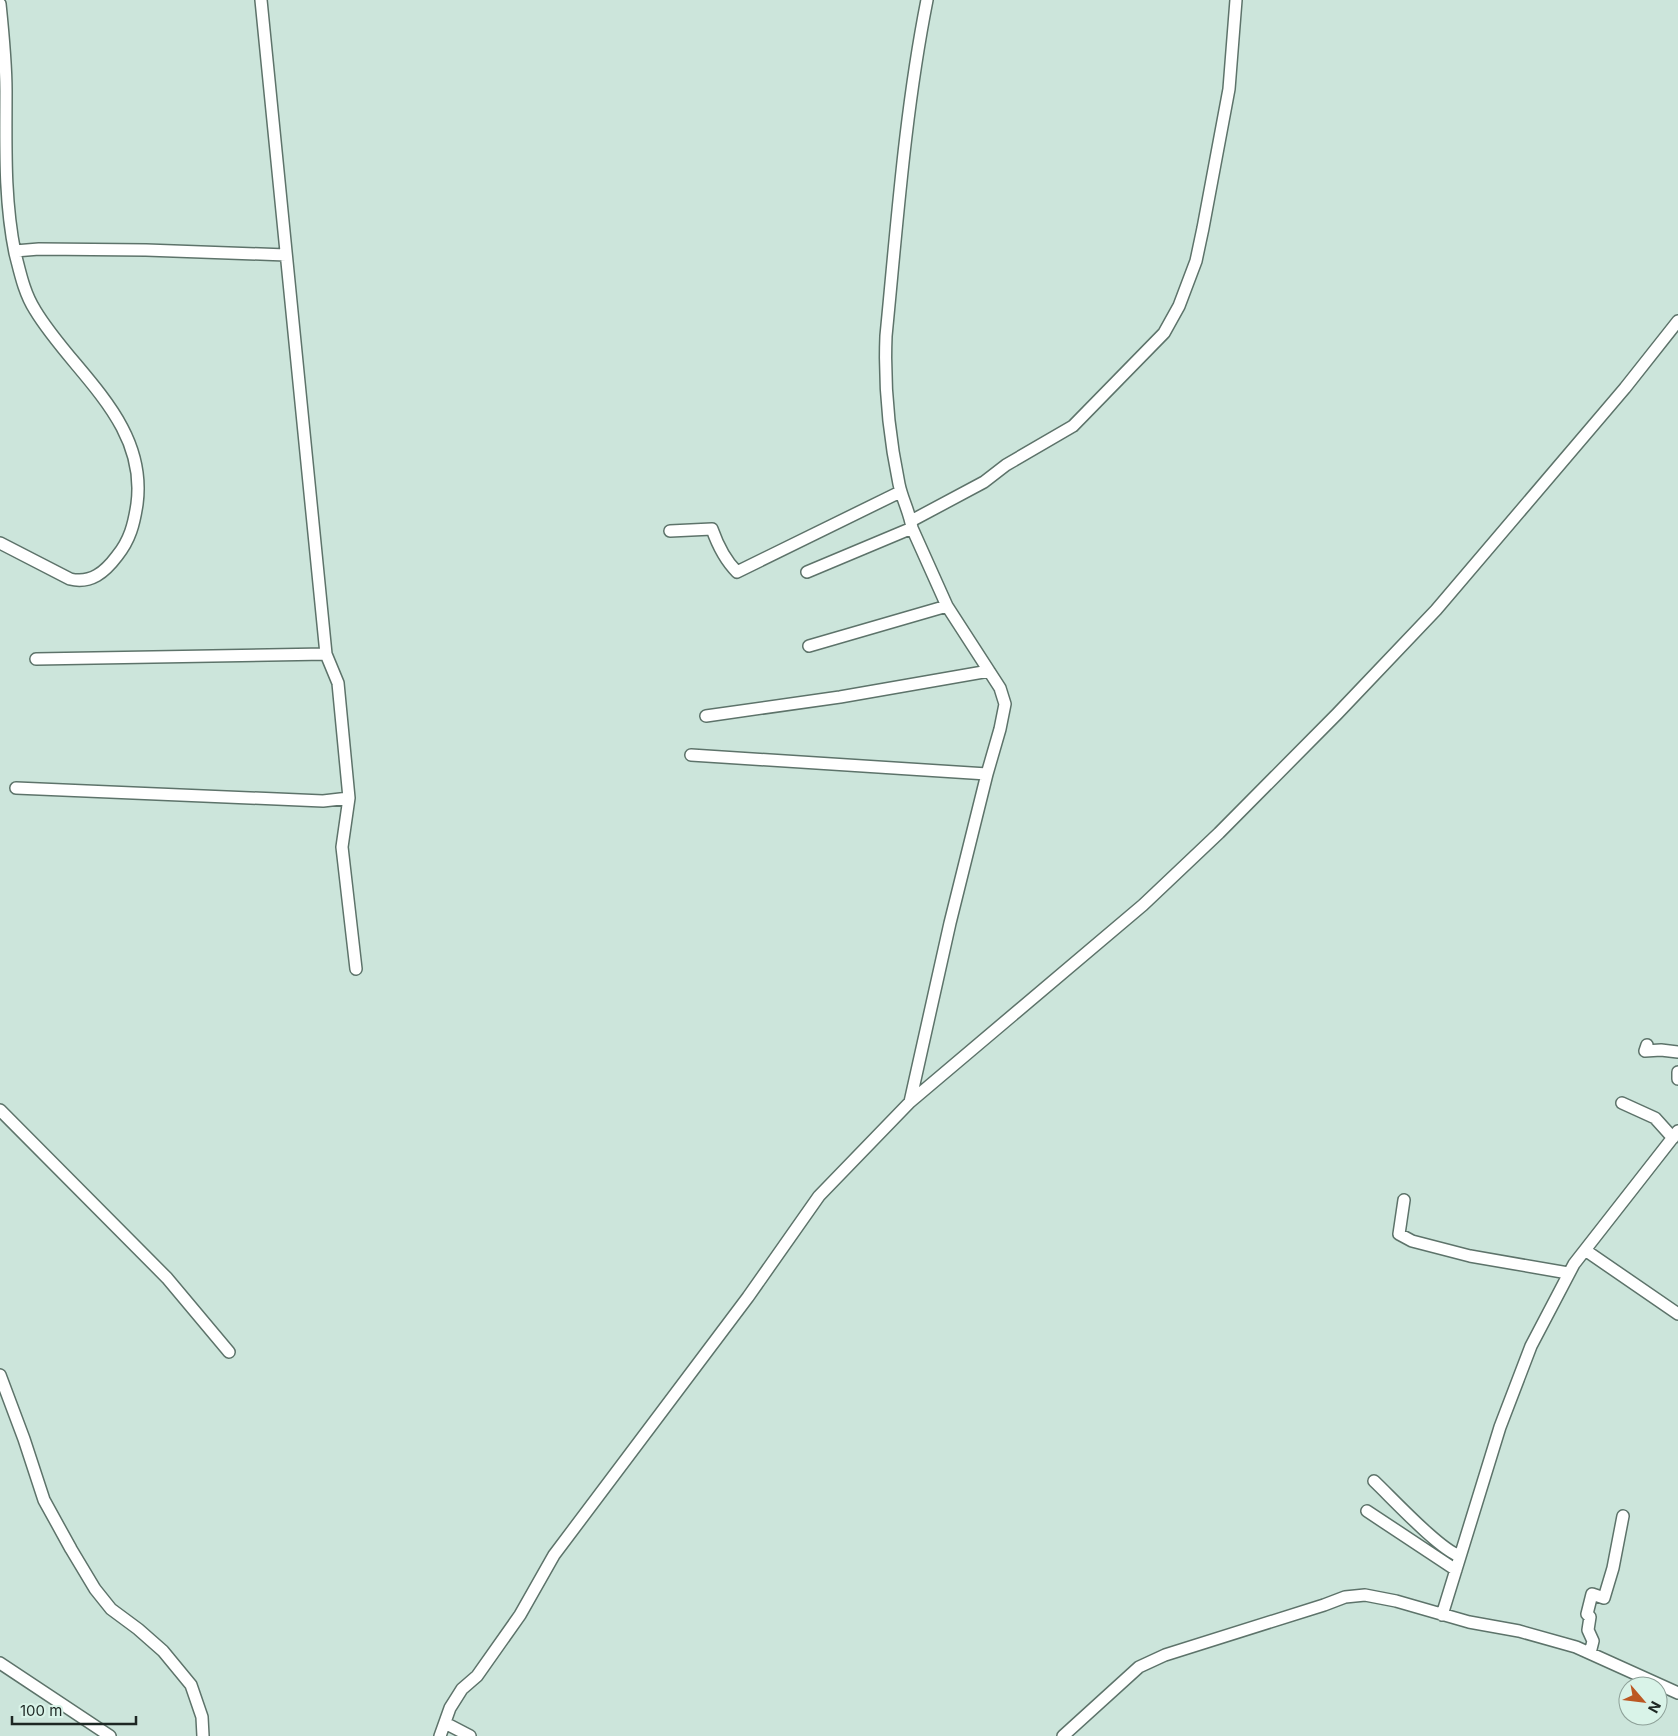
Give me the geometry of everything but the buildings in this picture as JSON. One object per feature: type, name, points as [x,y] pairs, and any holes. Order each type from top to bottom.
[{"type":"street","points":[[261,0],[326,654],[338,683],[349,798],[342,847],[356,969]]},
{"type":"street","points":[[910,1102],[950,924],[1005,704],[1000,688],[947,606],[900,492],[890,441],[885,364],[886,336],[902,158],[915,67],[928,0]]},
{"type":"street","points":[[807,572],[912,525],[984,482],[1006,465],[1073,426],[1164,333],[1182,297],[1196,260],[1229,89],[1236,0]]},
{"type":"street","points":[[0,4],[6,89],[3,110],[9,209],[15,251],[23,284],[34,309],[51,333],[93,383],[125,432],[135,464],[138,495],[134,526],[126,544],[109,567],[98,576],[90,579],[80,581],[70,579],[0,543]]},
{"type":"street","points":[[15,251],[39,249],[146,250],[286,255]]},
{"type":"street","points":[[440,1736],[450,1708],[462,1689],[477,1676],[520,1615],[554,1555],[748,1297],[819,1196],[910,1102],[1143,905],[1219,833],[1337,714],[1436,610],[1625,388],[1678,320]]},
{"type":"street","points":[[670,531],[712,529],[728,563],[738,572],[900,492]]},
{"type":"street","points":[[809,646],[947,606]]},
{"type":"street","points":[[36,659],[326,654]]},
{"type":"street","points":[[776,700],[987,669]]},
{"type":"street","points":[[706,716],[840,697],[987,669]]},
{"type":"street","points":[[691,755],[987,774]]},
{"type":"street","points":[[16,788],[322,801],[349,798]]},
{"type":"street","points":[[1647,1046],[1645,1051],[1678,1052]]},
{"type":"street","points":[[1678,1072],[1678,1079]]},
{"type":"street","points":[[1442,1615],[1500,1427],[1531,1346],[1568,1273],[1675,1134],[1655,1118],[1622,1103]]},
{"type":"street","points":[[0,1110],[167,1278],[229,1352]]},
{"type":"street","points":[[1404,1200],[1399,1234],[1412,1241],[1470,1256],[1568,1273]]},
{"type":"street","points":[[1585,1250],[1678,1314]]},
{"type":"street","points":[[0,1375],[44,1500],[71,1549],[95,1589],[111,1609],[163,1651],[191,1685],[202,1718],[202,1736]]},
{"type":"street","points":[[1374,1481],[1439,1542],[1453,1554],[1460,1556]]},
{"type":"street","points":[[1367,1511],[1456,1570]]},
{"type":"street","points":[[1590,1654],[1593,1641],[1588,1630],[1590,1617],[1587,1614],[1589,1604],[1592,1594],[1604,1598],[1613,1568],[1624,1516]]},
{"type":"street","points":[[1063,1736],[1139,1667],[1165,1655],[1345,1597],[1365,1595],[1396,1601],[1469,1622],[1519,1631],[1576,1648],[1678,1694]]},
{"type":"street","points":[[0,1663],[110,1736]]},
{"type":"street","points":[[445,1723],[470,1736]]}]
